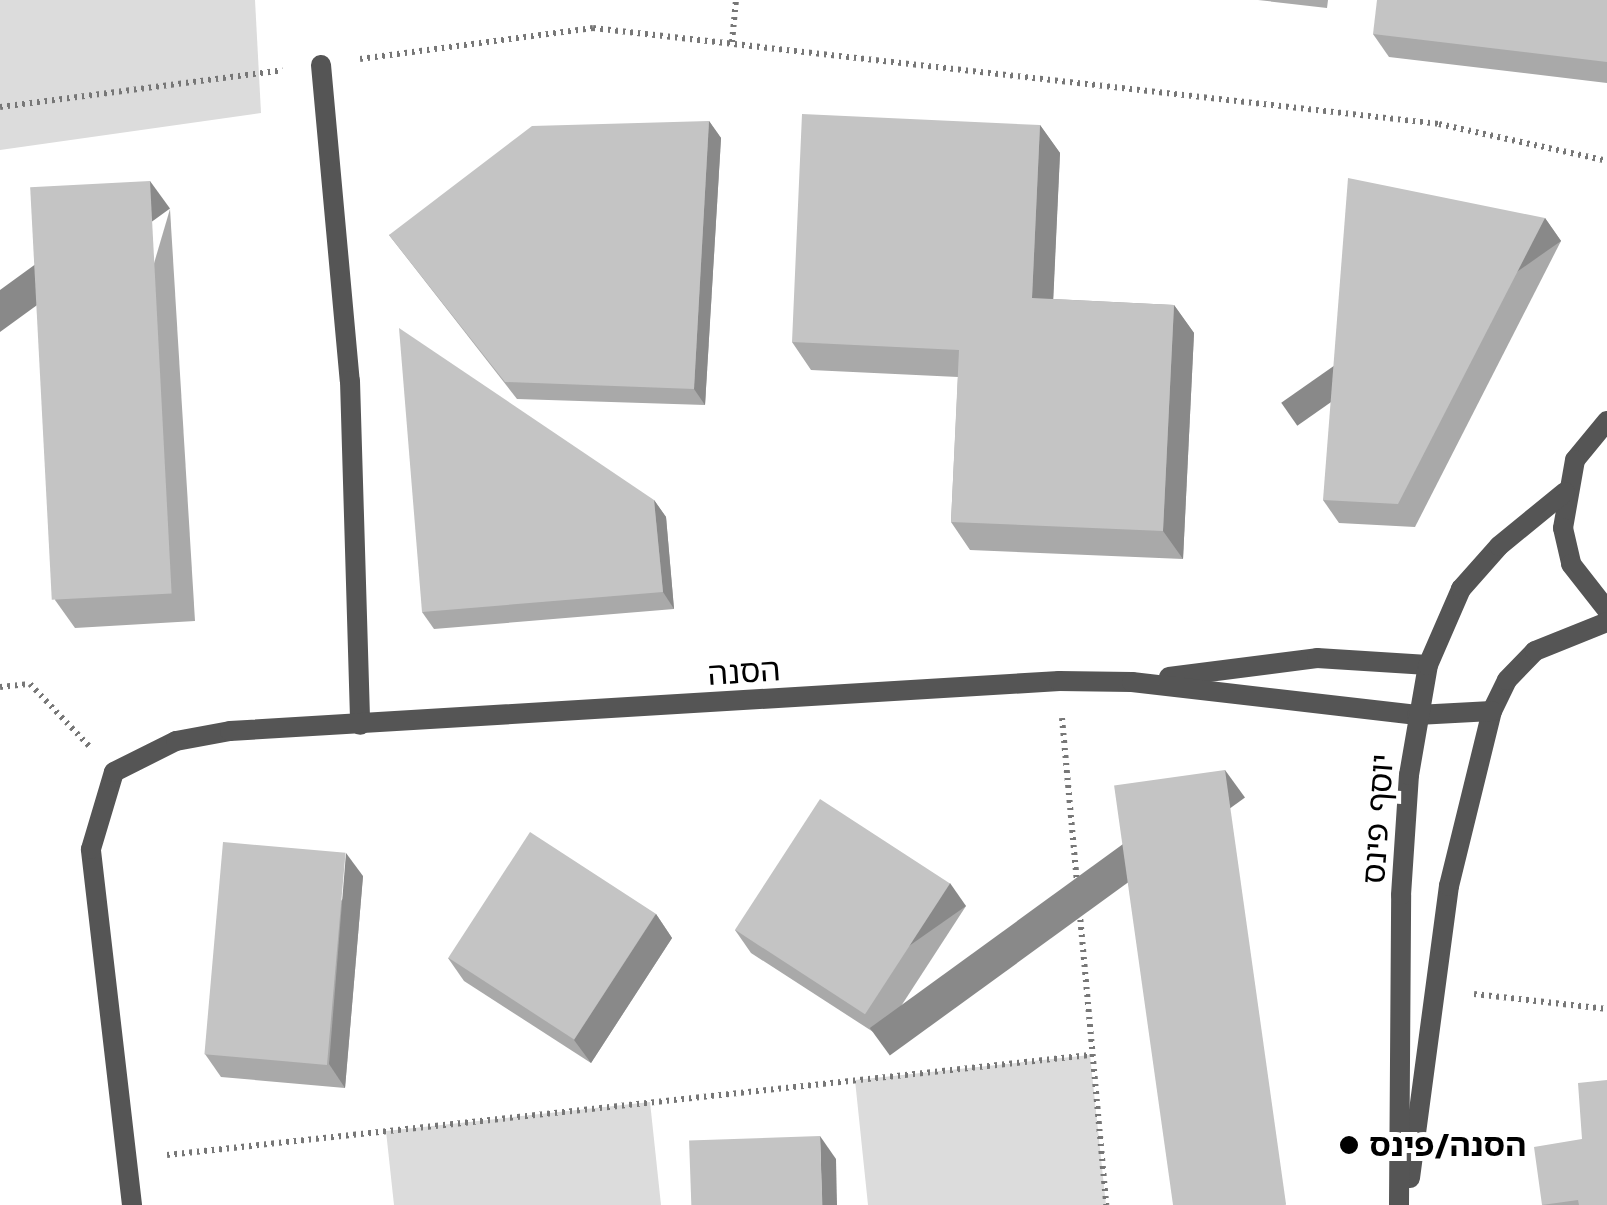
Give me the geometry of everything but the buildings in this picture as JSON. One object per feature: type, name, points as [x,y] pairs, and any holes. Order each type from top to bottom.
[{"type":"street","points":[[321,65],[350,381],[360,725]]},
{"type":"street","points":[[1607,421],[1575,460],[1565,492],[1572,564],[1607,610]]},
{"type":"street","name":"יוסף פינס","points":[[1399,1205],[1401,895],[1417,715],[1428,666],[1461,590],[1499,546],[1565,492]]},
{"type":"street","points":[[1408,1205],[1431,989],[1492,711],[1508,680],[1536,650],[1607,622]]},
{"type":"street","name":"הסנה","points":[[1132,682],[1317,658],[1428,666]]},
{"type":"street","name":"הסנה","points":[[114,772],[176,741],[230,731],[1059,681],[1132,682],[1417,715],[1492,711]]},
{"type":"street","points":[[114,772],[90,849],[132,1205]]},
{"type":"path","points":[[732,42],[736,0]]},
{"type":"path","points":[[0,107],[593,28],[1440,124],[1607,161]]},
{"type":"path","points":[[1059,681],[1106,1205]]},
{"type":"path","points":[[0,687],[30,684],[114,772]]},
{"type":"path","points":[[1431,989],[1607,1008]]},
{"type":"path","points":[[126,1160],[1090,1055]]},
{"type":"shaded area","points":[[0,0],[255,0],[261,113],[0,150]]},
{"type":"shaded area","points":[[1090,1055],[1106,1205],[868,1205],[855,1080]]},
{"type":"shaded area","points":[[650,1102],[661,1205],[394,1205],[386,1131]]},
{"type":"place","name":"הסנה/פינס","points":[[1349,1145]]}]
